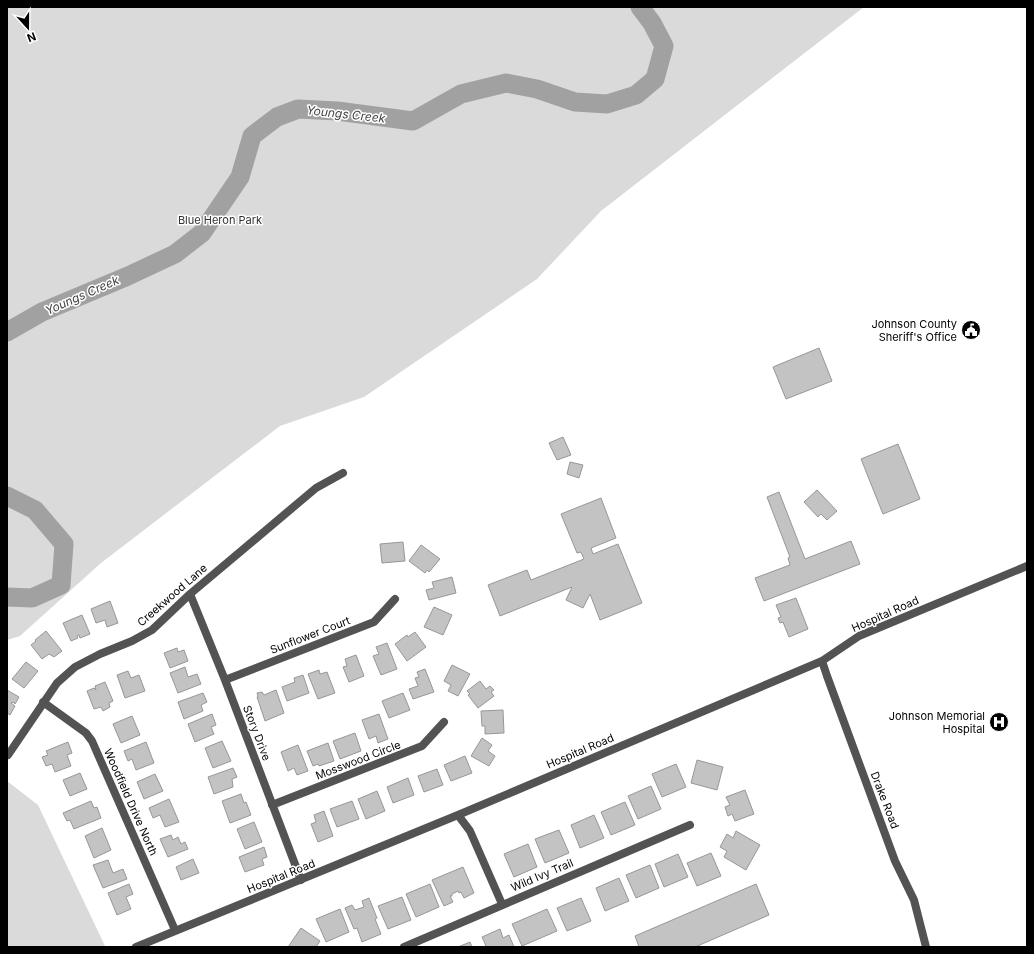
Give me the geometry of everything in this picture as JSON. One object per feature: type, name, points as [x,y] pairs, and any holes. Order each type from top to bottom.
[{"type":"street","name":"Creekwood Lane","points":[[8,755],[57,683],[75,667],[100,654],[132,641],[152,630],[190,594],[316,488],[343,473]]},
{"type":"street","name":"Hospital Road","points":[[136,947],[458,815],[822,661],[859,636],[1027,566]]},
{"type":"street","name":"Story Drive","points":[[190,594],[225,680],[301,880]]},
{"type":"street","name":"Sunflower Court","points":[[225,680],[374,622],[395,599]]},
{"type":"street","name":"Drake Road","points":[[822,661],[895,861],[914,900],[926,947]]},
{"type":"street","name":"Woodfield Drive North","points":[[43,702],[86,733],[92,741],[175,930]]},
{"type":"street","name":"Mosswood Circle","points":[[272,805],[422,746],[444,722]]},
{"type":"street","points":[[458,815],[470,831],[502,904]]},
{"type":"street","name":"Wild Ivy Trail","points":[[404,947],[690,824]]},
{"type":"green space","name":"Blue Heron Park","points":[[7,7],[864,7],[601,211],[537,279],[364,397],[280,426],[101,563],[20,636],[7,640]]},
{"type":"green space","points":[[7,781],[38,805],[105,946],[7,947]]},
{"type":"building","points":[[819,348],[832,381],[786,399],[773,367]]},
{"type":"building","points":[[563,437],[571,455],[557,460],[549,443]]},
{"type":"building","points":[[898,444],[920,499],[883,514],[861,459]]},
{"type":"building","points":[[570,462],[583,465],[579,478],[567,474]]},
{"type":"building","points":[[817,490],[837,511],[827,520],[821,514],[818,517],[804,502]]},
{"type":"building","points":[[779,492],[805,559],[851,541],[860,564],[764,601],[755,578],[790,565],[788,558],[790,557],[767,497]]},
{"type":"building","points":[[601,498],[616,538],[591,548],[593,554],[618,544],[642,603],[600,620],[590,594],[583,608],[566,600],[572,587],[500,616],[488,585],[527,570],[531,580],[584,559],[581,552],[577,553],[561,514]]},
{"type":"building","points":[[403,542],[405,561],[382,563],[380,544]]},
{"type":"building","points":[[421,545],[440,559],[429,572],[427,570],[425,573],[409,561]]},
{"type":"building","points":[[452,577],[456,593],[429,600],[426,590],[434,588],[432,582]]},
{"type":"building","points":[[796,598],[808,629],[789,637],[783,622],[780,623],[778,618],[781,617],[776,605]]},
{"type":"building","points":[[110,601],[118,623],[107,627],[105,620],[96,623],[91,609]]},
{"type":"building","points":[[434,607],[452,615],[443,635],[424,627]]},
{"type":"building","points":[[82,615],[90,634],[80,638],[79,635],[77,636],[78,638],[71,641],[63,623]]},
{"type":"building","points":[[46,631],[62,651],[54,657],[49,654],[42,659],[31,645]]},
{"type":"building","points":[[415,632],[426,647],[407,661],[395,644],[407,635],[408,637]]},
{"type":"building","points":[[387,643],[397,669],[381,675],[373,656],[379,654],[376,647]]},
{"type":"building","points":[[177,648],[178,652],[184,650],[188,661],[170,668],[164,653]]},
{"type":"building","points":[[356,655],[364,676],[349,682],[343,667],[347,666],[345,659]]},
{"type":"building","points":[[26,662],[38,671],[24,688],[12,679]]},
{"type":"building","points":[[452,665],[470,674],[458,696],[448,691],[451,685],[444,681]]},
{"type":"building","points":[[185,667],[188,677],[197,674],[201,684],[178,693],[170,673]]},
{"type":"building","points":[[425,669],[434,692],[413,699],[409,689],[418,686],[415,678],[419,677],[417,672]]},
{"type":"building","points":[[319,670],[320,674],[327,672],[335,693],[318,699],[308,674]]},
{"type":"building","points":[[128,671],[131,678],[139,675],[145,691],[125,698],[117,675]]},
{"type":"building","points":[[303,675],[309,693],[287,701],[282,687],[295,682],[294,678]]},
{"type":"building","points":[[480,681],[486,689],[490,686],[494,690],[491,692],[494,696],[478,708],[468,695],[470,694],[467,691]]},
{"type":"building","points":[[105,682],[113,701],[109,703],[110,707],[103,711],[101,707],[94,709],[87,691],[94,688],[96,690],[95,686]]},
{"type":"building","points":[[7,690],[19,697],[15,704],[13,702],[11,703],[15,706],[10,715],[7,713]]},
{"type":"building","points":[[276,690],[284,713],[265,721],[257,693],[262,692],[264,695]]},
{"type":"building","points":[[203,693],[207,702],[201,705],[203,711],[184,719],[178,702]]},
{"type":"building","points":[[403,693],[410,710],[389,718],[382,701]]},
{"type":"building","points":[[503,710],[504,733],[485,734],[485,726],[482,726],[481,711]]},
{"type":"building","points":[[212,714],[216,725],[211,727],[214,734],[195,742],[188,724]]},
{"type":"building","points":[[379,714],[388,739],[378,743],[376,736],[369,739],[362,720]]},
{"type":"building","points":[[132,716],[140,735],[121,743],[113,724]]},
{"type":"building","points":[[355,733],[361,751],[340,759],[333,741]]},
{"type":"building","points":[[482,738],[492,745],[488,751],[495,756],[489,766],[471,756]]},
{"type":"building","points":[[222,741],[231,761],[213,768],[205,748]]},
{"type":"building","points":[[68,742],[72,753],[67,755],[71,766],[55,772],[52,764],[46,766],[42,757],[48,755],[46,751]]},
{"type":"building","points":[[146,742],[154,763],[136,770],[132,759],[128,761],[124,751]]},
{"type":"building","points":[[328,743],[334,761],[319,766],[318,764],[313,766],[307,751]]},
{"type":"building","points":[[298,745],[308,771],[297,775],[294,768],[288,771],[281,752]]},
{"type":"building","points":[[465,756],[472,773],[451,781],[444,765]]},
{"type":"building","points":[[697,760],[723,767],[717,790],[691,783]]},
{"type":"building","points":[[676,764],[686,787],[662,797],[652,774]]},
{"type":"building","points":[[233,768],[237,777],[232,779],[233,787],[214,794],[208,777]]},
{"type":"building","points":[[437,769],[443,785],[424,792],[418,776]]},
{"type":"building","points":[[80,773],[87,789],[70,796],[63,780]]},
{"type":"building","points":[[155,774],[163,791],[144,799],[137,782]]},
{"type":"building","points":[[408,778],[414,795],[393,803],[387,787]]},
{"type":"building","points":[[651,786],[661,809],[638,819],[628,796]]},
{"type":"building","points":[[745,790],[754,814],[735,821],[732,814],[728,816],[725,807],[730,805],[726,797]]},
{"type":"building","points":[[377,791],[385,811],[366,819],[358,799]]},
{"type":"building","points":[[241,794],[251,815],[230,823],[222,801]]},
{"type":"building","points":[[169,799],[179,822],[165,827],[160,815],[153,818],[149,808]]},
{"type":"building","points":[[91,801],[94,808],[97,807],[101,818],[74,829],[70,820],[67,821],[63,813]]},
{"type":"building","points":[[352,801],[359,819],[337,827],[330,809]]},
{"type":"building","points":[[625,802],[635,825],[611,835],[601,812]]},
{"type":"building","points":[[324,811],[333,836],[318,842],[311,824],[316,822],[314,815]]},
{"type":"building","points":[[594,815],[604,838],[580,848],[571,825]]},
{"type":"building","points":[[254,822],[262,842],[245,849],[237,829]]},
{"type":"building","points":[[102,828],[111,850],[94,858],[85,836]]},
{"type":"building","points":[[559,830],[569,853],[545,863],[535,839]]},
{"type":"building","points":[[736,831],[760,845],[746,870],[724,857],[727,851],[720,847],[727,834],[733,838]]},
{"type":"building","points":[[171,835],[173,840],[178,837],[181,844],[185,842],[188,849],[168,857],[160,839]]},
{"type":"building","points":[[528,844],[537,867],[514,877],[504,854]]},
{"type":"building","points":[[264,847],[267,857],[262,859],[264,865],[245,872],[239,857]]},
{"type":"building","points":[[711,853],[721,876],[697,886],[687,863]]},
{"type":"building","points":[[678,854],[688,877],[664,887],[655,864]]},
{"type":"building","points":[[193,859],[199,873],[181,880],[176,867]]},
{"type":"building","points":[[108,860],[113,873],[123,869],[127,879],[103,888],[93,865]]},
{"type":"building","points":[[650,865],[659,888],[636,898],[626,875]]},
{"type":"building","points":[[463,867],[474,893],[464,898],[461,892],[459,893],[458,891],[450,896],[453,902],[444,906],[432,880]]},
{"type":"building","points":[[619,878],[629,901],[605,911],[596,888]]},
{"type":"building","points":[[129,884],[133,894],[126,897],[131,909],[117,915],[108,893]]},
{"type":"building","points":[[430,884],[439,907],[416,917],[406,894]]},
{"type":"building","points":[[756,884],[769,915],[695,947],[639,947],[635,936]]},
{"type":"building","points":[[402,897],[411,920],[388,929],[378,906]]},
{"type":"building","points":[[369,898],[377,918],[375,919],[381,934],[362,942],[357,928],[354,929],[345,908],[352,905],[355,910],[364,907],[362,901]]},
{"type":"building","points":[[581,898],[591,921],[567,931],[557,908]]},
{"type":"building","points":[[340,909],[349,932],[326,942],[316,919]]},
{"type":"building","points":[[547,909],[557,931],[522,946],[512,924]]},
{"type":"building","points":[[301,928],[320,941],[316,947],[288,947]]},
{"type":"building","points":[[500,929],[503,938],[509,935],[514,947],[483,947],[486,946],[482,937]]},
{"type":"building","points":[[470,942],[472,947],[458,947]]},
{"type":"waterway","name":"Youngs Creek","points":[[7,332],[42,312],[128,276],[175,254],[202,233],[240,177],[252,136],[277,117],[298,109],[337,111],[413,121],[461,94],[506,83],[537,89],[575,102],[607,104],[636,95],[655,79],[664,46],[652,23],[640,7]]},
{"type":"waterway","name":"Youngs Creek","points":[[7,496],[35,510],[64,544],[61,585],[32,598],[7,597]]},
{"type":"place","name":"Johnson County Sheriff's Office","points":[[971,330]]},
{"type":"place","name":"Johnson Memorial Hospital","points":[[999,722]]}]
